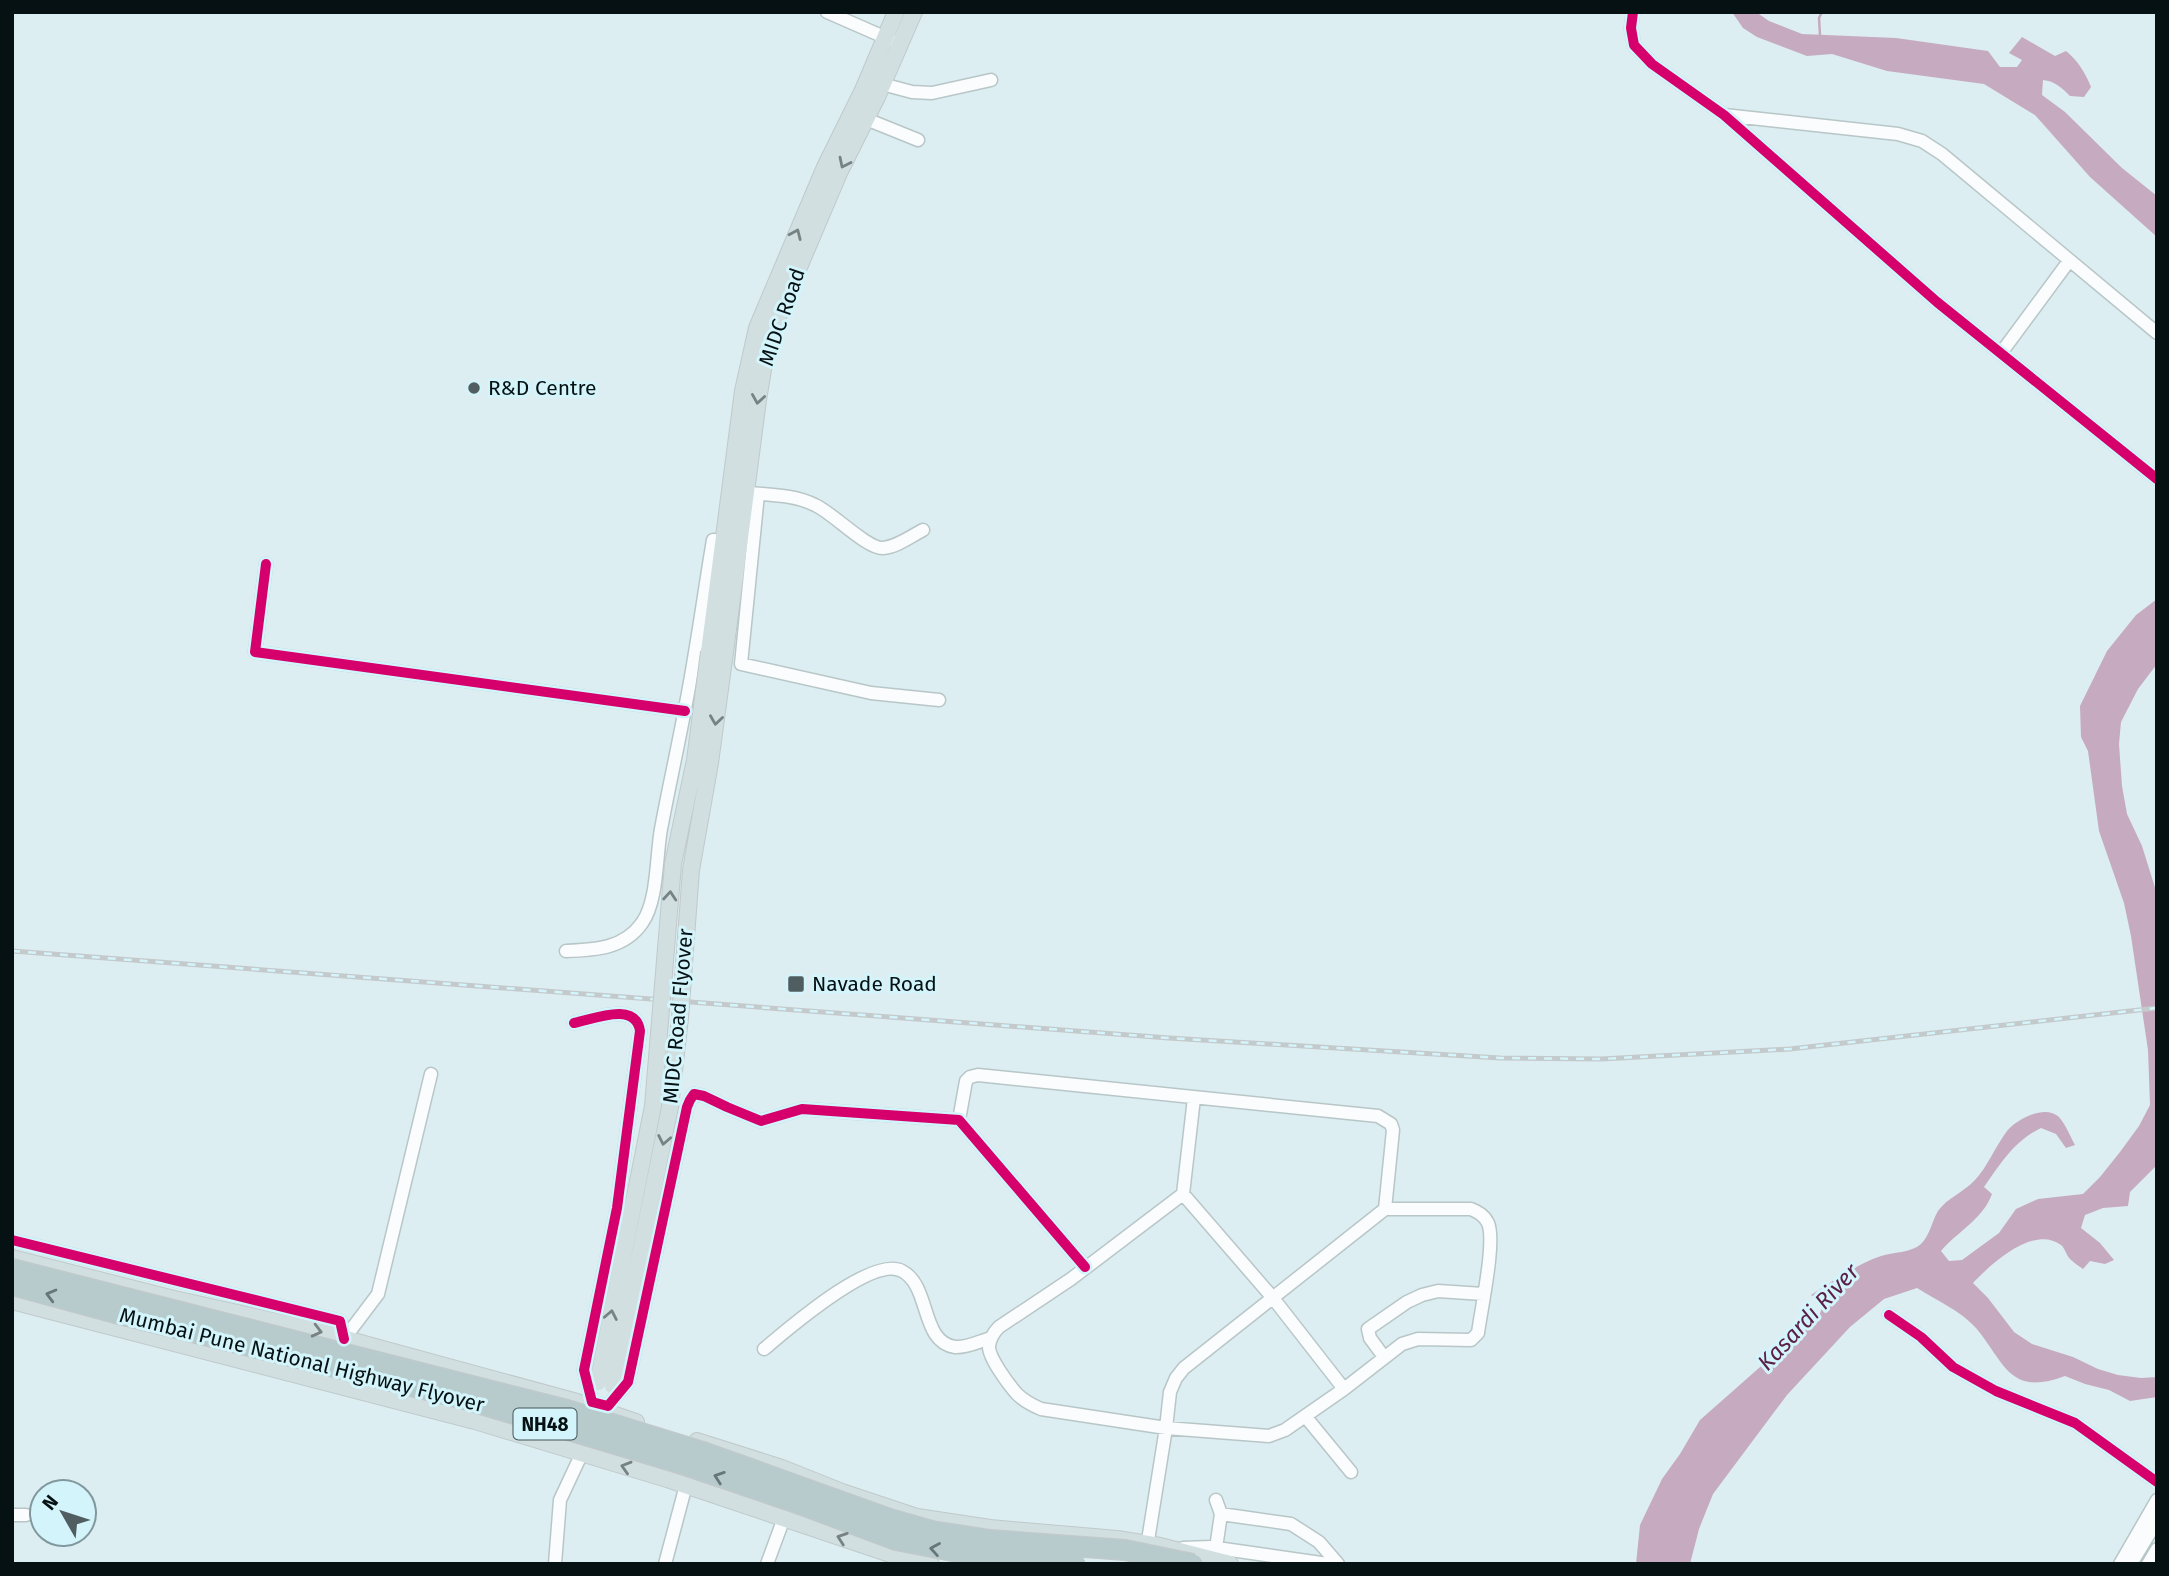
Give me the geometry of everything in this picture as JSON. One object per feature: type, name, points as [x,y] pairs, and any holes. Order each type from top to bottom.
[{"type":"highway","name":"Mumbai Pune National Highway Flyover","points":[[12,1269],[567,1410],[706,1453],[890,1519],[932,1531],[989,1540],[1125,1550],[1193,1564]]},
{"type":"highway","name":"Mumbai Pune National Highway Flyover","points":[[12,1285],[464,1399],[692,1467],[896,1540],[973,1555],[1076,1564]]},
{"type":"main road","name":"MIDC Road","points":[[718,648],[760,385],[771,333],[882,84],[896,12]]},
{"type":"main road","name":"MIDC Road","points":[[718,648],[723,541],[744,492],[743,391],[757,328],[794,236],[863,90],[892,40],[914,12]]},
{"type":"main road","name":"MIDC Road Flyover","points":[[582,1453],[592,1445],[670,1107],[681,1018],[691,870],[710,762],[718,648]]},
{"type":"main road","points":[[12,1258],[344,1339],[599,1406],[917,1517],[990,1528],[1116,1539],[1167,1548],[1230,1564]]},
{"type":"main road","points":[[12,1301],[475,1421],[686,1485],[911,1561],[931,1564]]},
{"type":"street","points":[[827,12],[892,40]]},
{"type":"street","points":[[1633,12],[1631,28],[1634,45],[1652,64],[1724,115],[1937,302],[2157,479]]},
{"type":"street","points":[[882,84],[912,92],[932,93],[991,80]]},
{"type":"street","points":[[1724,115],[1898,134],[1922,141],[1942,154],[2157,333]]},
{"type":"street","points":[[866,118],[918,139]]},
{"type":"street","points":[[2001,353],[2070,261]]},
{"type":"street","points":[[923,530],[884,548],[873,547],[812,503],[744,492],[741,664],[871,693],[939,699]]},
{"type":"street","points":[[566,951],[599,950],[619,943],[635,932],[644,921],[651,903],[661,831],[685,711],[713,540],[723,541]]},
{"type":"street","points":[[266,564],[255,652],[685,711]]},
{"type":"street","points":[[574,1023],[628,1014],[639,1022],[640,1031],[617,1208],[584,1370],[599,1406],[628,1382],[687,1107],[694,1094],[761,1121],[802,1109],[959,1120],[1085,1267]]},
{"type":"street","points":[[344,1339],[378,1294],[431,1074]]},
{"type":"street","points":[[959,1120],[966,1081],[978,1075],[1378,1116],[1391,1124],[1393,1129],[1385,1209]]},
{"type":"street","points":[[1144,1564],[1167,1428],[1170,1392],[1184,1368],[1385,1209],[1471,1209],[1483,1216],[1489,1229],[1490,1247],[1478,1333],[1471,1340],[1408,1341],[1344,1390],[1276,1435],[1167,1428],[1041,1409],[1028,1403],[1017,1394],[991,1356],[991,1338],[999,1327],[1072,1279],[1183,1194],[1194,1098]]},
{"type":"street","points":[[1183,1194],[1273,1298],[1344,1390]]},
{"type":"street","points":[[12,1240],[340,1321],[344,1339]]},
{"type":"street","points":[[764,1349],[813,1308],[836,1293],[879,1271],[893,1268],[902,1271],[920,1292],[937,1338],[945,1344],[964,1347],[991,1338]]},
{"type":"street","points":[[1384,1357],[1370,1338],[1368,1329],[1407,1302],[1438,1291],[1483,1294]]},
{"type":"street","points":[[1889,1315],[1921,1337],[1952,1367],[1996,1391],[2075,1423],[2157,1482]]},
{"type":"street","points":[[1305,1416],[1351,1472]]},
{"type":"street","points":[[555,1564],[560,1500],[582,1453]]},
{"type":"street","points":[[665,1564],[686,1485]]},
{"type":"street","points":[[1216,1500],[1221,1514],[1216,1548]]},
{"type":"street","points":[[2120,1564],[2157,1500]]},
{"type":"street","points":[[1221,1514],[1291,1524],[1320,1542],[1338,1564]]},
{"type":"street","points":[[12,1515],[26,1515]]},
{"type":"street","points":[[767,1564],[784,1518]]},
{"type":"street","points":[[2131,1564],[2157,1521]]},
{"type":"street","points":[[1167,1548],[1216,1548],[1328,1564]]},
{"type":"street","points":[[2148,1564],[2157,1549]]},
{"type":"shaded area","points":[[1732,12],[1756,12],[1769,21],[1802,34],[1896,38],[1988,51],[2000,67],[2017,67],[2022,60],[2009,53],[2022,37],[2055,56],[2066,51],[2081,67],[2091,87],[2084,97],[2070,96],[2055,83],[2043,80],[2042,95],[2065,112],[2122,168],[2157,196],[2157,237],[2090,177],[2035,115],[1984,84],[1887,71],[1832,54],[1807,56],[1757,37],[1743,28]]},
{"type":"shaded area","points":[[2157,599],[2157,664],[2138,689],[2121,722],[2119,744],[2127,814],[2142,846],[2157,894],[2157,1165],[2130,1192],[2128,1206],[2103,1208],[2085,1215],[2081,1228],[2100,1243],[2114,1260],[2105,1264],[2090,1261],[2083,1269],[2070,1259],[2061,1245],[2050,1240],[2038,1240],[2013,1249],[1973,1283],[2014,1332],[2032,1344],[2118,1375],[2157,1377],[2157,1397],[2130,1401],[2109,1390],[2065,1376],[2032,1382],[2020,1379],[2002,1364],[1970,1322],[1917,1288],[1884,1299],[1850,1327],[1787,1395],[1713,1494],[1699,1529],[1690,1564],[1636,1564],[1640,1525],[1662,1479],[1700,1420],[1768,1360],[1782,1338],[1819,1316],[1824,1303],[1811,1295],[1862,1264],[1921,1244],[1942,1206],[1975,1180],[2007,1131],[2024,1118],[2039,1113],[2053,1113],[2059,1117],[2075,1145],[2066,1148],[2056,1134],[2041,1128],[2023,1139],[2002,1161],[1984,1187],[1992,1194],[1988,1203],[1941,1251],[1949,1261],[1962,1260],[1999,1233],[2016,1209],[2038,1199],[2083,1194],[2100,1177],[2139,1126],[2150,1105],[2148,1050],[2124,903],[2099,831],[2088,751],[2081,737],[2080,706],[2107,651],[2136,615]]},
{"type":"waterway","points":[[1820,35],[1819,18],[1822,12]]},
{"type":"railway","points":[[12,951],[1169,1038],[1500,1058],[1601,1059],[1790,1049],[2157,1008]]},
{"type":"cycle path","points":[[1633,12],[1631,28],[1634,45],[1652,64],[1724,115],[1937,302],[2157,479]]},
{"type":"cycle path","points":[[266,564],[255,652],[685,711]]},
{"type":"cycle path","points":[[574,1023],[623,1014],[637,1022],[640,1031],[617,1208],[584,1370],[592,1402],[608,1406],[628,1382],[687,1107],[694,1094],[761,1121],[802,1109],[959,1120],[1085,1267]]},
{"type":"cycle path","points":[[12,1240],[340,1321],[344,1339]]},
{"type":"cycle path","points":[[1889,1315],[1921,1337],[1953,1367],[1996,1391],[2075,1423],[2157,1482]]},
{"type":"place","name":"R&D Centre","points":[[474,388]]},
{"type":"place","name":"Navade Road","points":[[796,984]]},
{"type":"water label","name":"Kasardi River","points":[[1808,1317]]}]
